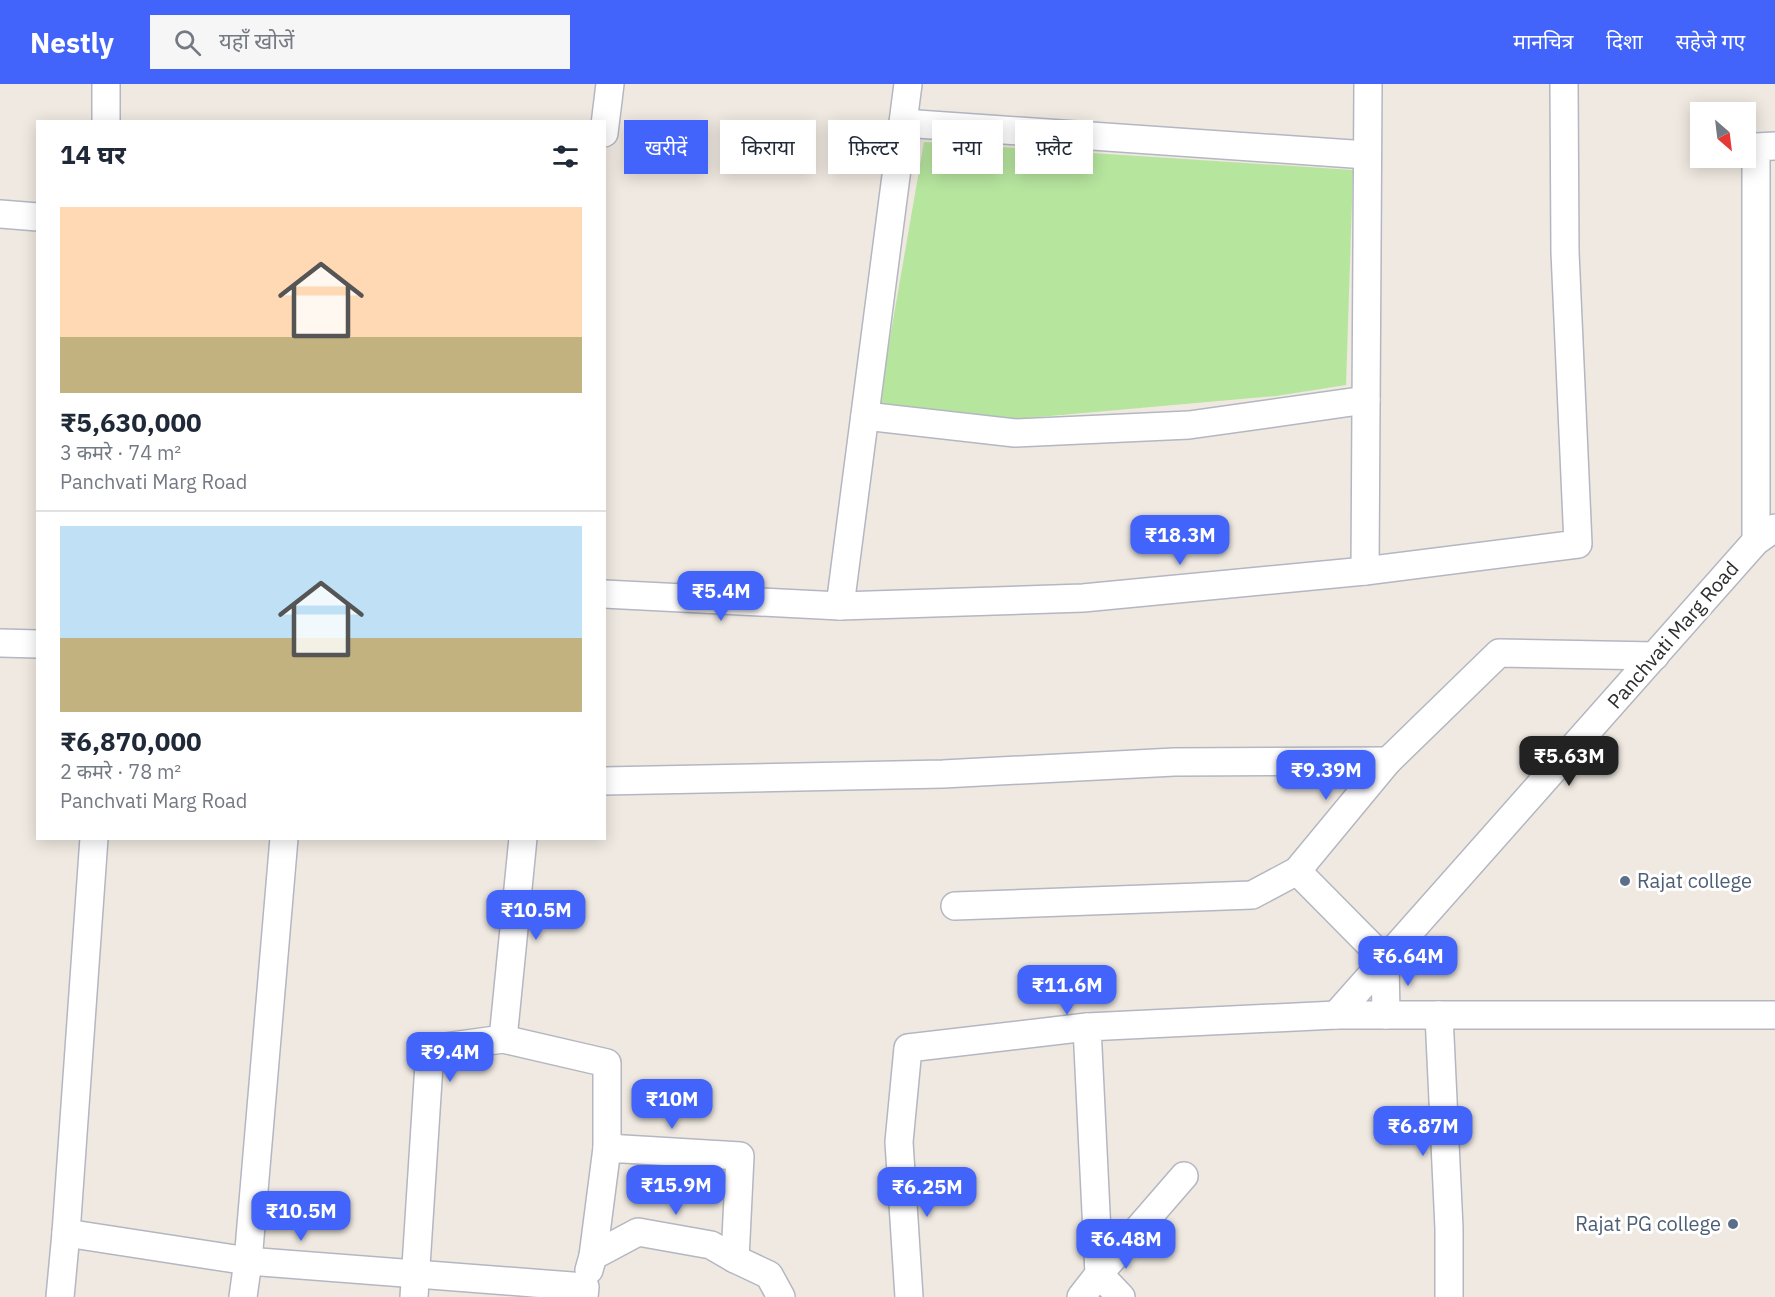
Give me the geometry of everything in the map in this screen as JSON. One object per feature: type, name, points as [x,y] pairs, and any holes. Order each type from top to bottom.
[{"type":"street","points":[[106,84],[106,120]]},
{"type":"street","points":[[606,120],[610,84]]},
{"type":"street","points":[[903,120],[908,84]]},
{"type":"street","points":[[1365,571],[1368,84]]},
{"type":"street","points":[[606,594],[840,606],[1083,598],[1365,571],[1578,544],[1565,252],[1564,84]]},
{"type":"street","points":[[920,124],[1367,155]]},
{"type":"street","points":[[1766,534],[1756,147],[1775,146]]},
{"type":"street","points":[[840,606],[896,174]]},
{"type":"street","points":[[0,214],[36,217]]},
{"type":"street","points":[[865,416],[1015,433],[1189,425],[1366,400]]},
{"type":"street","name":"Panchvati Marg Road","points":[[1336,1015],[1766,534]]},
{"type":"street","points":[[0,643],[36,644]]},
{"type":"street","points":[[955,906],[1252,895],[1298,871],[1388,761],[1499,653],[1655,656]]},
{"type":"street","points":[[606,781],[943,774],[1174,762],[1388,761]]},
{"type":"street","points":[[60,1297],[94,840]]},
{"type":"street","points":[[243,1297],[284,840]]},
{"type":"street","points":[[503,1040],[523,840]]},
{"type":"street","points":[[1298,871],[1385,960],[1386,1016]]},
{"type":"street","points":[[909,1297],[899,1142],[908,1048],[1086,1027],[1336,1015],[1775,1015]]},
{"type":"street","points":[[1439,1015],[1449,1228],[1449,1297]]},
{"type":"street","points":[[1086,1027],[1099,1275],[1121,1297]]},
{"type":"street","points":[[66,1233],[415,1286],[584,1292],[593,1256],[607,1148],[607,1063],[503,1040],[430,1049],[415,1286]]},
{"type":"street","points":[[607,1148],[740,1156],[735,1259]]},
{"type":"street","points":[[1081,1297],[1184,1176]]},
{"type":"street","points":[[593,1256],[638,1232],[711,1245],[770,1275],[781,1297]]},
{"type":"green space","points":[[924,142],[932,143],[932,174],[1003,174],[1003,147],[1015,148],[1015,174],[1093,174],[1093,153],[1353,170],[1346,385],[1276,396],[1004,420],[878,407]]},
{"type":"place","name":"Rajat college","points":[[1625,881]]},
{"type":"place","name":"Rajat PG college","points":[[1733,1224]]}]
